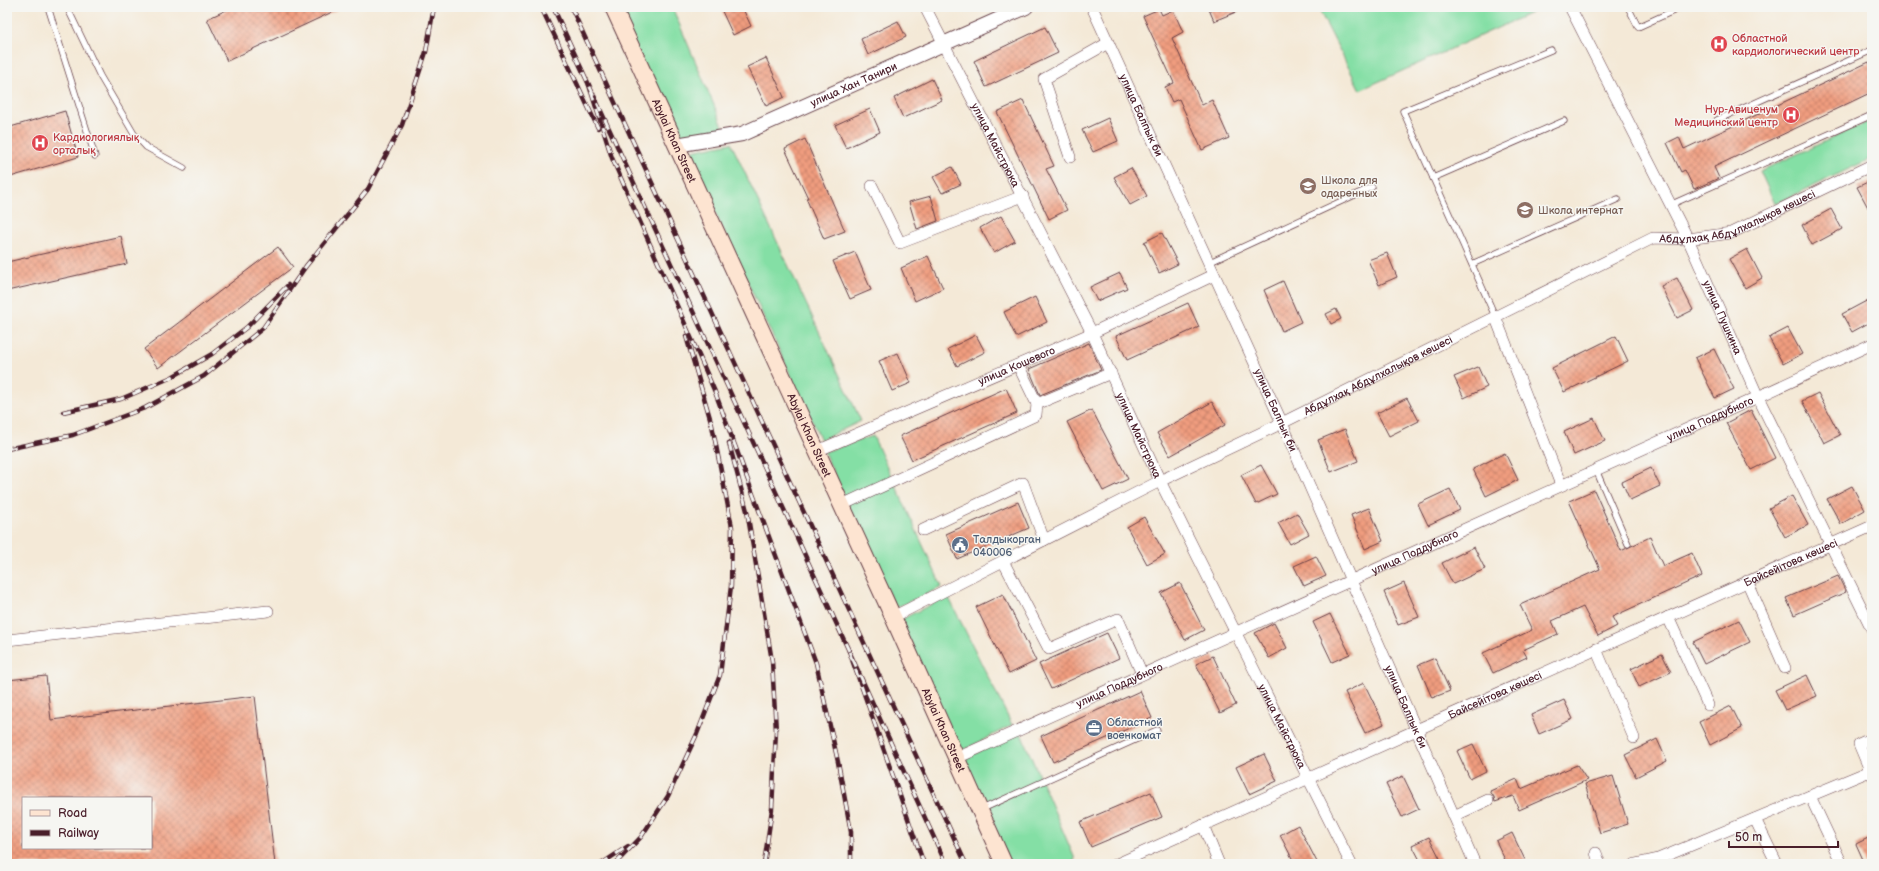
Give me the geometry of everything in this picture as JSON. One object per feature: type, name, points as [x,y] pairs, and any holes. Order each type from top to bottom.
[{"type":"main road","name":"Abylai Khan Street","points":[[613,7],[842,505],[1004,864]]},
{"type":"street","name":"улица Майстрюка","points":[[925,7],[945,43],[1092,333],[1160,481],[1351,864]]},
{"type":"street","name":"улица Хан Танири","points":[[676,145],[742,134],[1026,7]]},
{"type":"street","name":"улица Балпык би","points":[[1092,7],[1282,423],[1475,864]]},
{"type":"street","name":"улица Пушкина","points":[[1570,7],[1688,239],[1758,397],[1872,629]]},
{"type":"street","points":[[1070,157],[1044,79],[1108,42]]},
{"type":"street","name":"Абдұлхақ Абдұлхалықов көшесі","points":[[893,617],[1160,481],[1282,423],[1653,238],[1688,239],[1731,233],[1872,165]]},
{"type":"street","points":[[872,186],[900,243],[1023,196]]},
{"type":"street","name":"улица Кошевого","points":[[817,451],[1092,333],[1214,275]]},
{"type":"street","points":[[1495,316],[1561,485]]},
{"type":"street","name":"улица Поддубного","points":[[957,758],[1758,397],[1872,344]]},
{"type":"street","points":[[842,505],[1036,415],[1037,404],[1018,365]]},
{"type":"street","points":[[1037,404],[1111,374]]},
{"type":"street","points":[[923,530],[1023,483],[1044,540]]},
{"type":"street","name":"Байсейітова көшесі","points":[[1117,864],[1872,526]]},
{"type":"street","points":[[1003,561],[1049,649],[1118,619],[1142,674]]},
{"type":"street","points":[[1748,581],[1785,668]]},
{"type":"street","points":[[7,640],[268,611]]},
{"type":"street","points":[[1668,617],[1708,705]]},
{"type":"street","points":[[1596,650],[1634,738]]},
{"type":"street","points":[[1635,864],[1660,862],[1755,819],[1871,773],[1859,744],[1872,738]]},
{"type":"street","points":[[1810,796],[1842,864]]},
{"type":"street","points":[[1454,816],[1488,800]]},
{"type":"street","points":[[1755,819],[1777,864]]},
{"type":"street","points":[[1203,825],[1219,864]]},
{"type":"street","points":[[1596,853],[1600,864]]},
{"type":"lane","points":[[48,7],[95,156]]},
{"type":"lane","points":[[67,7],[100,76],[134,134],[146,147],[184,168]]},
{"type":"lane","points":[[1628,7],[1638,27],[1683,7],[1700,7]]},
{"type":"lane","points":[[1495,316],[1403,112],[1551,50]]},
{"type":"lane","points":[[1717,120],[1872,50]]},
{"type":"lane","points":[[1670,205],[1872,115]]},
{"type":"lane","points":[[1433,178],[1564,121]]},
{"type":"lane","points":[[1208,263],[1372,187]]},
{"type":"lane","points":[[1472,264],[1618,199]]},
{"type":"lane","points":[[1596,470],[1628,544]]},
{"type":"lane","points":[[980,810],[1157,730]]},
{"type":"green space","points":[[617,7],[672,7],[725,131],[677,138]]},
{"type":"green space","points":[[1531,7],[1533,12],[1360,90],[1318,8]]},
{"type":"green space","points":[[1872,120],[1872,158],[1775,204],[1760,171]]},
{"type":"green space","points":[[731,143],[861,421],[821,440],[687,152]]},
{"type":"green space","points":[[873,436],[942,587],[895,608],[824,452]]},
{"type":"green space","points":[[948,596],[1012,725],[960,752],[900,620]]},
{"type":"green space","points":[[1019,729],[1075,859],[1072,864],[1010,864],[962,761]]},
{"type":"building","points":[[233,7],[343,7],[227,61],[207,19]]},
{"type":"building","points":[[720,7],[742,7],[751,26],[733,35]]},
{"type":"building","points":[[1208,7],[1248,7],[1214,21]]},
{"type":"building","points":[[1159,9],[1162,15],[1173,10],[1183,32],[1172,38],[1202,105],[1212,100],[1229,138],[1202,150],[1179,99],[1172,102],[1165,87],[1174,83],[1143,16]]},
{"type":"building","points":[[898,21],[906,37],[868,55],[861,39]]},
{"type":"building","points":[[1045,27],[1058,53],[986,87],[974,61]]},
{"type":"building","points":[[766,58],[784,97],[766,106],[747,67]]},
{"type":"building","name":"Нур-Авиценум Медицинский центр","points":[[1869,62],[1872,69],[1872,92],[1714,167],[1719,178],[1694,189],[1685,170],[1681,172],[1667,143],[1679,137],[1684,149]]},
{"type":"building","points":[[932,79],[942,100],[903,118],[894,98]]},
{"type":"building","points":[[1023,100],[1054,166],[1046,169],[1067,210],[1049,219],[997,112]]},
{"type":"building","points":[[870,109],[880,132],[846,148],[835,125]]},
{"type":"building","name":"Кардиологиялық орталық","points":[[65,111],[78,157],[7,178],[7,128]]},
{"type":"building","points":[[1108,118],[1118,141],[1093,152],[1082,130]]},
{"type":"building","points":[[805,139],[845,231],[824,239],[806,198],[808,198],[785,149]]},
{"type":"building","points":[[952,167],[961,184],[942,193],[933,177]]},
{"type":"building","points":[[1131,168],[1147,196],[1130,205],[1114,177]]},
{"type":"building","points":[[1872,180],[1872,215],[1857,187]]},
{"type":"building","points":[[931,196],[938,221],[917,229],[909,202]]},
{"type":"building","points":[[1831,209],[1842,229],[1812,245],[1802,225]]},
{"type":"building","points":[[1001,216],[1015,241],[994,253],[980,228]]},
{"type":"building","points":[[1162,233],[1178,264],[1159,273],[1144,242]]},
{"type":"building","points":[[121,236],[127,264],[7,291],[7,262]]},
{"type":"building","points":[[278,247],[293,267],[158,368],[144,349]]},
{"type":"building","points":[[1747,249],[1762,278],[1745,288],[1729,259]]},
{"type":"building","points":[[855,252],[871,290],[850,299],[833,261]]},
{"type":"building","points":[[1387,253],[1397,277],[1379,285],[1368,260]]},
{"type":"building","points":[[928,256],[943,288],[915,301],[901,268]]},
{"type":"building","points":[[1120,273],[1127,288],[1097,301],[1090,287]]},
{"type":"building","points":[[1677,278],[1693,310],[1677,318],[1661,286]]},
{"type":"building","points":[[1283,281],[1301,322],[1282,331],[1264,290]]},
{"type":"building","points":[[1035,297],[1047,322],[1016,337],[1004,312]]},
{"type":"building","points":[[1872,298],[1872,321],[1852,332],[1842,314]]},
{"type":"building","points":[[1188,303],[1199,327],[1127,360],[1116,336]]},
{"type":"building","points":[[1336,309],[1341,319],[1331,324],[1326,314]]},
{"type":"building","points":[[1788,328],[1802,354],[1783,364],[1769,338]]},
{"type":"building","points":[[976,335],[985,352],[957,366],[948,349]]},
{"type":"building","points":[[1616,336],[1628,361],[1564,392],[1552,368]]},
{"type":"building","points":[[1089,343],[1101,370],[1040,395],[1029,369]]},
{"type":"building","points":[[1714,349],[1734,389],[1715,398],[1695,358]]},
{"type":"building","points":[[898,353],[911,383],[892,391],[879,361]]},
{"type":"building","points":[[1478,367],[1487,387],[1464,398],[1454,377]]},
{"type":"building","points":[[1006,388],[1017,413],[912,460],[900,436]]},
{"type":"building","points":[[1818,393],[1840,435],[1824,443],[1802,401]]},
{"type":"building","points":[[1407,398],[1419,421],[1389,436],[1377,413]]},
{"type":"building","points":[[1212,402],[1225,425],[1170,456],[1157,433]]},
{"type":"building","points":[[1092,410],[1128,479],[1103,491],[1067,422]]},
{"type":"building","points":[[1751,410],[1775,458],[1751,470],[1726,423]]},
{"type":"building","points":[[1594,418],[1605,441],[1574,455],[1564,432]]},
{"type":"building","points":[[1345,429],[1358,461],[1331,472],[1318,440]]},
{"type":"building","points":[[1505,453],[1518,480],[1486,496],[1473,469]]},
{"type":"building","points":[[1261,465],[1277,494],[1256,504],[1241,475]]},
{"type":"building","points":[[1651,468],[1660,486],[1630,500],[1622,482]]},
{"type":"building","points":[[1852,486],[1865,510],[1841,524],[1827,499]]},
{"type":"building","points":[[1450,489],[1460,510],[1428,525],[1418,504]]},
{"type":"building","points":[[1594,490],[1621,551],[1650,537],[1663,566],[1692,553],[1702,576],[1612,617],[1617,626],[1598,636],[1583,607],[1552,621],[1558,634],[1523,650],[1527,657],[1493,673],[1483,653],[1532,630],[1520,605],[1600,569],[1569,501]]},
{"type":"building","points":[[1792,496],[1808,525],[1785,537],[1769,508]]},
{"type":"building","points":[[1018,502],[1029,528],[957,559],[946,534]]},
{"type":"building","points":[[1369,508],[1383,541],[1365,549],[1351,515]]},
{"type":"building","points":[[1297,513],[1309,534],[1290,544],[1278,523]]},
{"type":"building","points":[[1144,517],[1165,554],[1147,564],[1127,527]]},
{"type":"building","points":[[1474,547],[1485,569],[1453,584],[1442,563]]},
{"type":"building","points":[[1316,556],[1326,576],[1304,586],[1294,566]]},
{"type":"building","points":[[1838,576],[1846,592],[1794,615],[1786,598]]},
{"type":"building","points":[[1180,583],[1204,630],[1185,640],[1161,593]]},
{"type":"building","points":[[1404,583],[1419,617],[1398,625],[1384,592]]},
{"type":"building","points":[[1003,594],[1036,661],[1009,674],[976,607]]},
{"type":"building","points":[[1330,614],[1350,654],[1332,662],[1313,622]]},
{"type":"building","points":[[1739,620],[1750,642],[1704,664],[1693,642]]},
{"type":"building","points":[[1274,623],[1287,648],[1269,658],[1255,633]]},
{"type":"building","points":[[1107,633],[1119,658],[1051,689],[1039,664]]},
{"type":"building","points":[[1662,654],[1671,672],[1639,687],[1631,669]]},
{"type":"building","points":[[1213,656],[1236,705],[1220,713],[1196,664]]},
{"type":"building","points":[[1435,658],[1450,691],[1432,698],[1418,665]]},
{"type":"building","points":[[1807,675],[1817,696],[1785,710],[1775,690]]},
{"type":"building","points":[[46,676],[51,720],[255,696],[275,864],[7,864],[7,680]]},
{"type":"building","points":[[1364,683],[1384,724],[1365,733],[1345,692]]},
{"type":"building","points":[[1140,691],[1152,718],[1053,762],[1041,736]]},
{"type":"building","points":[[1564,700],[1573,719],[1539,734],[1531,715]]},
{"type":"building","points":[[1731,706],[1742,728],[1710,745],[1699,722]]},
{"type":"building","points":[[1657,739],[1667,761],[1636,777],[1625,755]]},
{"type":"building","points":[[1473,744],[1486,771],[1470,779],[1457,751]]},
{"type":"building","points":[[1264,754],[1277,781],[1249,794],[1236,767]]},
{"type":"building","points":[[1577,765],[1587,780],[1519,810],[1513,796],[1495,802],[1490,791],[1517,779],[1521,789]]},
{"type":"building","points":[[1403,776],[1419,809],[1402,817],[1386,784]]},
{"type":"building","points":[[1613,776],[1628,824],[1600,833],[1585,784]]},
{"type":"building","points":[[1151,792],[1162,817],[1091,847],[1080,822]]},
{"type":"building","points":[[1298,825],[1318,864],[1295,864],[1280,835]]},
{"type":"building","points":[[1512,833],[1527,864],[1507,864],[1496,841]]},
{"type":"building","points":[[1872,836],[1872,864],[1865,864],[1856,844]]},
{"type":"building","points":[[1429,837],[1443,864],[1422,864],[1412,845]]},
{"type":"railway","points":[[7,449],[73,435],[145,408],[204,376],[263,328],[306,266],[368,189],[402,125],[426,52],[434,7]]},
{"type":"railway","points":[[541,7],[598,128]]},
{"type":"railway","points":[[553,7],[589,85]]},
{"type":"railway","points":[[571,7],[966,864]]},
{"type":"railway","points":[[849,651],[589,85],[612,158],[715,392],[816,663],[838,762],[851,832],[851,864]]},
{"type":"railway","points":[[63,412],[121,399],[172,377],[212,354],[247,327],[288,285]]},
{"type":"railway","points":[[615,864],[641,837],[668,796],[697,734],[720,675],[731,586],[732,527],[712,425],[686,336]]},
{"type":"railway","points":[[729,443],[747,511],[772,661],[776,731],[772,809],[764,864]]},
{"type":"railway","points":[[924,864],[849,651],[946,864]]},
{"type":"railway","points":[[601,864],[628,846]]},
{"type":"place","name":"Областной кардиологический центр","points":[[1719,44]]},
{"type":"place","name":"Нур-Авиценум Медицинский центр","points":[[1791,115]]},
{"type":"place","name":"Кардиологиялық орталық","points":[[40,143]]},
{"type":"place","name":"Школа для одаренных","points":[[1308,186]]},
{"type":"place","name":"Школа интернат","points":[[1525,210]]},
{"type":"place","name":"Талдыкорган 040006","points":[[960,545]]},
{"type":"place","name":"Областной военкомат","points":[[1094,728]]}]
